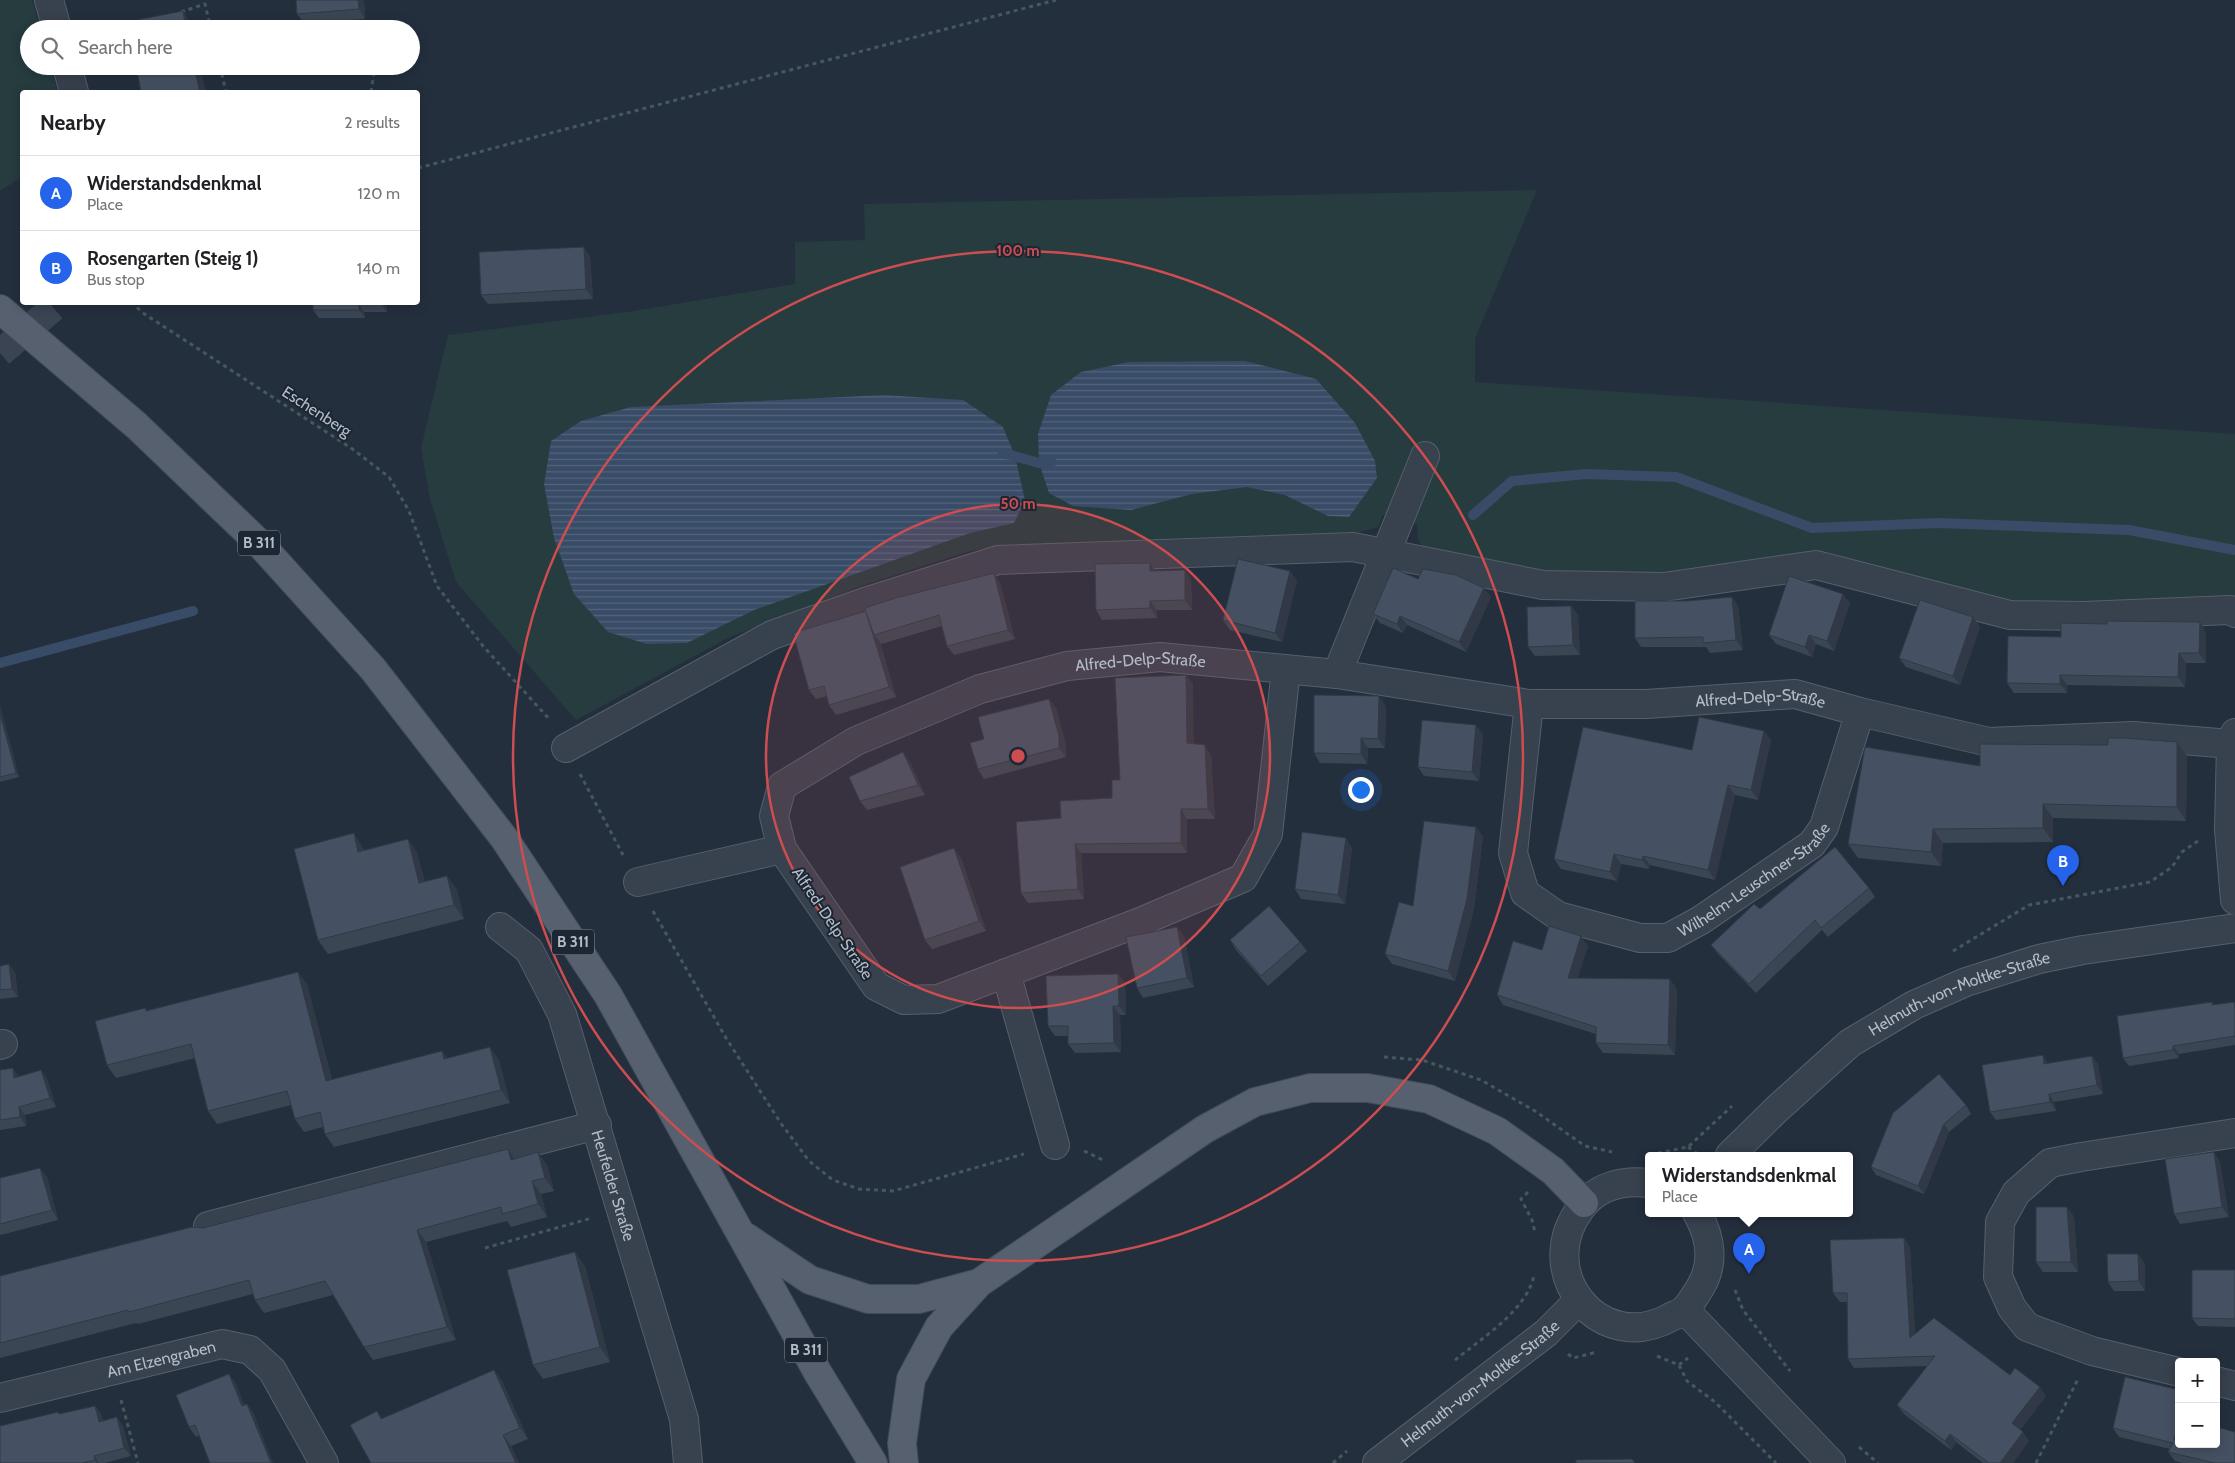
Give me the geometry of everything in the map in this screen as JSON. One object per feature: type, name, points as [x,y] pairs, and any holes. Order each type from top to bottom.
[{"type":"main road","name":"B 311","points":[[0,309],[137,426],[252,536],[373,669],[504,838],[608,994],[818,1373],[873,1463]]},
{"type":"main road","points":[[904,1463],[902,1443],[911,1380],[939,1327],[980,1283],[1205,1129],[1255,1102],[1310,1088],[1368,1088],[1429,1100],[1497,1131],[1553,1171],[1584,1203]]},
{"type":"main road","points":[[742,1235],[810,1280],[868,1299],[919,1299],[980,1283]]},
{"type":"street","points":[[49,0],[55,20]]},
{"type":"street","points":[[69,75],[73,90]]},
{"type":"street","points":[[1337,674],[1425,456]]},
{"type":"street","points":[[566,748],[772,635],[871,600],[998,560],[1353,547],[1543,585],[1664,587],[1816,565],[2010,615],[2082,616],[2230,610],[2235,613]]},
{"type":"street","name":"Alfred-Delp-Straße","points":[[1286,669],[1268,834],[1243,878],[1140,922],[938,999],[904,1000],[876,986],[782,849],[774,816],[782,786],[856,741],[980,689],[1067,666],[1160,657],[1286,669],[1337,674],[1529,704],[1646,704],[1795,694],[1860,712],[1989,742],[2134,736],[2233,739]]},
{"type":"street","name":"Wilhelm-Leuschner-Straße","points":[[1529,704],[1513,853],[1525,893],[1558,916],[1640,938],[1668,938],[1701,920],[1812,844],[1824,827],[1860,712]]},
{"type":"street","points":[[2233,739],[2229,830],[2235,900]]},
{"type":"street","points":[[638,882],[782,849]]},
{"type":"street","name":"Heufelder Straße","points":[[500,927],[529,950],[562,1014],[684,1419],[688,1463]]},
{"type":"street","name":"Helmuth-von-Moltke-Straße","points":[[1733,1152],[1778,1108],[1850,1043],[1914,1005],[1966,982],[2039,959],[2083,950],[2235,928]]},
{"type":"street","points":[[1006,973],[1055,1145]]},
{"type":"street","points":[[208,1226],[597,1125]]},
{"type":"street","points":[[2175,1371],[2092,1351],[2028,1327],[2012,1308],[1998,1277],[2000,1222],[2016,1193],[2050,1163],[2235,1133]]},
{"type":"street","points":[[1645,1182],[1634,1181],[1616,1184],[1599,1192],[1584,1203],[1571,1220],[1565,1240],[1563,1261],[1568,1282],[1579,1300],[1600,1318],[1628,1327],[1658,1324],[1684,1310],[1706,1280],[1709,1264],[1708,1236],[1699,1217]]},
{"type":"street","name":"Helmuth-von-Moltke-Straße","points":[[1377,1463],[1546,1333],[1579,1300]]},
{"type":"street","points":[[1684,1310],[1830,1463]]},
{"type":"street","name":"Am Elzengraben","points":[[0,1398],[222,1344],[250,1350],[272,1370],[324,1463]]},
{"type":"street","points":[[2220,1382],[2235,1386]]},
{"type":"path","points":[[420,167],[1056,0]]},
{"type":"path","points":[[177,14],[206,4],[209,20]]},
{"type":"path","points":[[222,75],[226,90]]},
{"type":"path","points":[[371,90],[374,75]]},
{"type":"path","name":"Eschenberg","points":[[135,305],[143,313],[351,448],[389,477],[409,511],[436,586],[483,646],[552,722],[638,882],[726,1038],[780,1122],[809,1161],[833,1180],[859,1189],[893,1192],[1055,1145]]},
{"type":"path","points":[[1948,953],[2029,905],[2150,882],[2172,867],[2182,852],[2199,840],[2229,830]]},
{"type":"path","points":[[1379,1056],[1422,1060],[1481,1080],[1536,1111],[1585,1146],[1616,1153]]},
{"type":"path","points":[[1661,1152],[1688,1147],[1712,1122],[1735,1103]]},
{"type":"path","points":[[1055,1145],[1079,1149],[1102,1160],[1121,1186]]},
{"type":"path","points":[[1535,1234],[1532,1220],[1521,1199],[1585,1146]]},
{"type":"path","points":[[1688,1147],[1695,1152]]},
{"type":"path","points":[[1102,1160],[1110,1154]]},
{"type":"path","points":[[485,1248],[622,1210]]},
{"type":"path","points":[[1452,1363],[1518,1307],[1532,1285],[1535,1270]]},
{"type":"path","points":[[1732,1285],[1742,1310],[1795,1378]]},
{"type":"path","points":[[1546,1333],[1573,1358],[1599,1351]]},
{"type":"path","points":[[2036,1463],[2092,1351]]},
{"type":"path","points":[[1652,1354],[1678,1365],[1687,1381],[1715,1402],[1776,1463]]},
{"type":"path","points":[[113,1370],[138,1463]]},
{"type":"path","points":[[1858,1446],[1878,1463]]},
{"type":"path","points":[[1333,1463],[1348,1450]]},
{"type":"green space","points":[[0,0],[32,0],[38,20],[20,20],[20,75],[53,75],[57,90],[20,90],[20,178],[0,191]]},
{"type":"green space","points":[[1537,190],[1475,339],[1475,382],[2235,434],[2235,598],[2183,597],[2060,604],[1992,598],[1823,555],[1671,576],[1562,577],[1424,549],[1418,540],[1417,525],[1383,514],[1378,527],[1360,532],[1002,545],[966,552],[858,587],[730,637],[576,720],[456,582],[430,499],[421,448],[448,335],[634,311],[795,284],[795,242],[865,240],[864,204]]},
{"type":"water","points":[[1245,361],[1316,379],[1355,423],[1375,461],[1377,478],[1349,517],[1328,516],[1285,495],[1247,487],[1192,494],[1131,510],[1073,506],[1049,493],[1039,463],[1038,434],[1051,395],[1081,372],[1129,362]]},
{"type":"water","points":[[884,395],[963,400],[1003,427],[1015,456],[1025,500],[1014,523],[970,533],[754,610],[687,643],[647,644],[608,632],[574,594],[554,538],[544,484],[551,441],[581,421],[631,407]]},
{"type":"building","points":[[296,0],[358,0],[359,9],[297,14]]},
{"type":"building","points":[[183,11],[184,20],[136,20]]},
{"type":"building","points":[[138,75],[196,75],[200,90],[141,90]]},
{"type":"building","points":[[584,247],[586,289],[481,295],[479,252]]},
{"type":"building","points":[[313,305],[359,305],[359,310],[313,310]]},
{"type":"building","points":[[1238,559],[1290,571],[1275,633],[1223,620]]},
{"type":"building","points":[[1150,563],[1150,571],[1185,570],[1185,600],[1150,601],[1150,608],[1096,610],[1095,564]]},
{"type":"building","points":[[1393,568],[1418,579],[1423,569],[1456,575],[1484,588],[1459,642],[1400,616],[1397,624],[1373,614]]},
{"type":"building","points":[[994,573],[1008,630],[947,646],[939,615],[874,635],[866,612],[889,687],[829,705],[824,686],[809,690],[793,633],[866,611],[865,608],[896,598]]},
{"type":"building","points":[[1789,576],[1843,594],[1827,641],[1809,635],[1805,647],[1769,635]]},
{"type":"building","points":[[1732,597],[1736,640],[1703,643],[1703,637],[1635,638],[1635,601],[1687,601]]},
{"type":"building","points":[[1920,600],[1973,617],[1953,676],[1899,658]]},
{"type":"building","points":[[1571,606],[1573,645],[1528,647],[1527,607]]},
{"type":"building","points":[[2107,621],[2200,622],[2199,653],[2179,653],[2178,677],[2060,675],[2060,684],[2007,683],[2008,636],[2061,637],[2061,623],[2107,624]]},
{"type":"building","points":[[1186,675],[1187,743],[1205,745],[1208,809],[1181,809],[1181,843],[1075,844],[1078,889],[1021,893],[1016,822],[1061,818],[1060,801],[1112,798],[1112,780],[1120,780],[1115,678]]},
{"type":"building","points":[[1314,695],[1379,696],[1378,739],[1361,738],[1361,754],[1314,753]]},
{"type":"building","points":[[1049,699],[1059,736],[1059,748],[978,769],[970,743],[984,739],[978,717]]},
{"type":"building","points":[[0,714],[16,773],[0,777]]},
{"type":"building","points":[[1699,717],[1764,731],[1751,790],[1728,785],[1708,870],[1643,856],[1642,860],[1614,854],[1610,872],[1554,859],[1583,727],[1692,750]]},
{"type":"building","points":[[1422,720],[1476,725],[1472,772],[1418,767]]},
{"type":"building","points":[[2108,738],[2177,742],[2177,807],[2043,804],[2043,828],[1933,829],[1931,852],[1848,844],[1865,747],[1980,766],[1980,744],[2108,745]]},
{"type":"building","points":[[903,752],[918,785],[860,801],[849,777]]},
{"type":"building","points":[[1424,821],[1476,827],[1467,899],[1448,971],[1385,954],[1399,902],[1413,906]]},
{"type":"building","points":[[1302,832],[1346,838],[1338,895],[1295,889]]},
{"type":"building","points":[[354,833],[358,852],[408,839],[419,883],[447,876],[454,905],[318,940],[294,849]]},
{"type":"building","points":[[1835,847],[1869,888],[1821,928],[1815,920],[1749,984],[1711,945],[1754,904],[1760,909]]},
{"type":"building","points":[[954,848],[979,921],[925,940],[900,867]]},
{"type":"building","points":[[1269,906],[1300,942],[1261,976],[1230,940]]},
{"type":"building","points":[[1549,926],[1581,936],[1568,978],[1670,979],[1668,1045],[1596,1043],[1596,1027],[1497,995],[1513,941],[1542,950]]},
{"type":"building","points":[[1177,927],[1187,978],[1137,988],[1126,937]]},
{"type":"building","points":[[9,964],[12,989],[0,990],[0,966]]},
{"type":"building","points":[[298,972],[326,1081],[442,1051],[444,1059],[490,1047],[501,1090],[325,1134],[320,1112],[295,1119],[287,1091],[208,1111],[191,1044],[107,1065],[95,1021],[145,1008],[146,1011]]},
{"type":"building","points":[[1118,974],[1119,1006],[1113,1006],[1114,1043],[1068,1044],[1068,1026],[1048,1026],[1046,976]]},
{"type":"building","points":[[2212,1002],[2212,1005],[2234,1002],[2235,1036],[2173,1046],[2173,1050],[2123,1058],[2117,1016]]},
{"type":"building","points":[[2043,1055],[2044,1064],[2092,1056],[2097,1085],[2049,1094],[2050,1102],[1990,1112],[1982,1065]]},
{"type":"building","points":[[13,1068],[14,1078],[41,1070],[50,1098],[19,1107],[20,1117],[0,1120],[0,1070]]},
{"type":"building","points":[[1939,1074],[1966,1105],[1944,1124],[1918,1186],[1871,1167],[1893,1113]]},
{"type":"building","points":[[508,1149],[511,1160],[538,1152],[545,1178],[532,1181],[538,1204],[502,1214],[501,1207],[417,1230],[447,1327],[364,1347],[325,1281],[255,1300],[249,1280],[129,1312],[128,1310],[0,1343],[0,1276],[192,1227],[203,1228]]},
{"type":"building","points":[[2214,1152],[2222,1207],[2174,1214],[2165,1159]]},
{"type":"building","points":[[40,1168],[52,1210],[0,1224],[0,1178]]},
{"type":"building","points":[[2036,1207],[2067,1207],[2071,1262],[2036,1262]]},
{"type":"building","points":[[1904,1238],[1910,1338],[1934,1318],[2010,1375],[2015,1368],[2040,1387],[2012,1423],[2023,1432],[2000,1463],[1989,1463],[1950,1434],[1945,1441],[1897,1405],[1935,1356],[1848,1359],[1847,1293],[1833,1293],[1830,1240]]},
{"type":"building","points":[[575,1252],[600,1347],[533,1365],[507,1270]]},
{"type":"building","points":[[2107,1254],[2138,1254],[2139,1281],[2108,1282]]},
{"type":"building","points":[[2192,1270],[2235,1270],[2235,1319],[2192,1318]]},
{"type":"building","points":[[494,1370],[520,1428],[503,1435],[516,1463],[371,1463],[350,1425],[377,1411],[381,1419]]},
{"type":"building","points":[[229,1374],[242,1406],[247,1404],[271,1463],[210,1463],[195,1425],[189,1427],[176,1395]]},
{"type":"building","points":[[2125,1377],[2175,1389],[2175,1448],[2220,1448],[2220,1428],[2235,1432],[2235,1463],[2215,1463],[2168,1452],[2173,1443],[2113,1428]]},
{"type":"building","points":[[95,1406],[99,1422],[117,1417],[124,1448],[94,1456],[95,1460],[82,1463],[0,1463],[0,1426],[58,1412],[59,1414]]},
{"type":"building","points":[[1632,1459],[1635,1463],[1576,1463],[1576,1460]]},
{"type":"waterway","points":[[1003,453],[1039,463],[1052,462]]},
{"type":"waterway","points":[[1473,515],[1512,481],[1586,474],[1676,477],[1812,528],[1938,523],[2129,530],[2235,550]]},
{"type":"waterway","points":[[0,663],[193,611]]},
{"type":"tunnel","points":[[0,353],[56,305]]},
{"type":"place","name":"Rosengarten (Steig 1)","points":[[2063,886]]},
{"type":"place","name":"Widerstandsdenkmal","points":[[1749,1274]]}]
